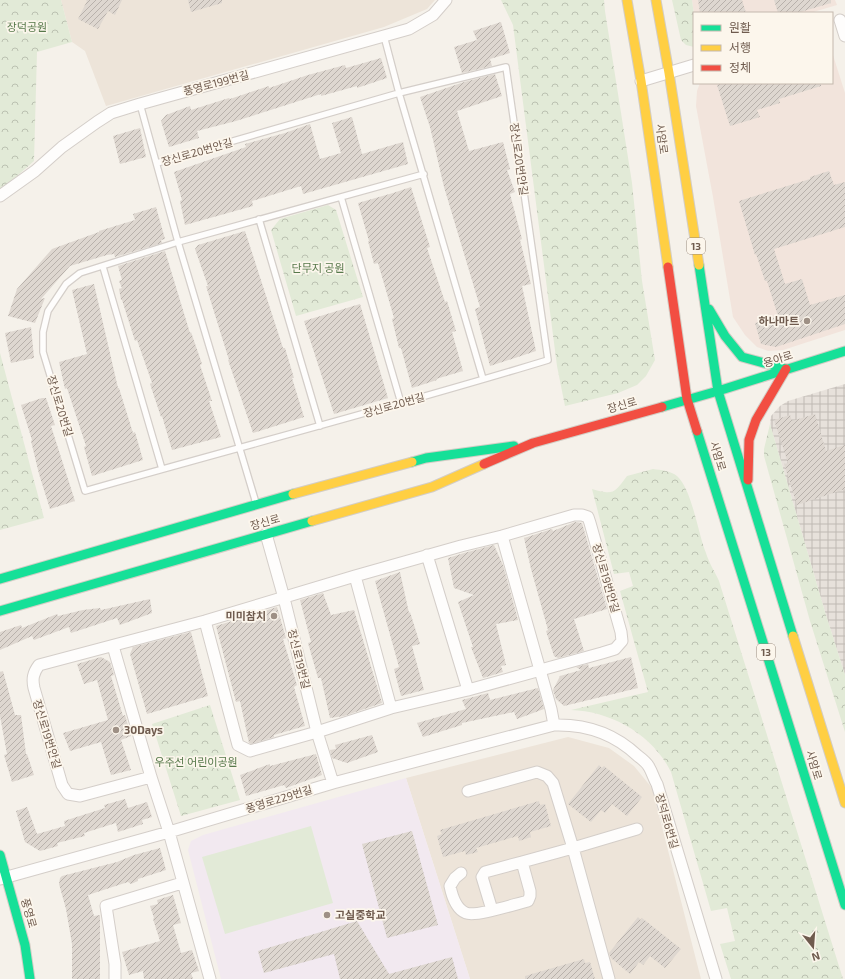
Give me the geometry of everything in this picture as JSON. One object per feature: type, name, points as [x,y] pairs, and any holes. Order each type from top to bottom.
[{"type":"main road","name":"사암로","points":[[627,0],[642,81],[687,399],[845,905]]},
{"type":"main road","name":"사암로","points":[[656,0],[669,73],[718,391],[845,803]]},
{"type":"main road","points":[[704,301],[725,336],[742,356],[786,369],[756,420],[748,440],[748,490]]},
{"type":"main road","name":"용아로","points":[[718,391],[845,351]]},
{"type":"main road","name":"장신로","points":[[0,611],[432,487],[533,443],[718,391]]},
{"type":"main road","name":"장신로","points":[[0,579],[256,504],[426,458],[533,443]]},
{"type":"main road","name":"풍영로","points":[[0,855],[3,878],[25,945],[30,979]]},
{"type":"street","name":"풍영로199번길","points":[[0,196],[35,171],[68,142],[111,113],[409,29],[433,15],[446,0]]},
{"type":"street","points":[[839,20],[845,36]]},
{"type":"street","points":[[642,81],[693,65]]},
{"type":"street","name":"장신로19번안길","points":[[151,777],[80,796],[68,794],[62,785],[32,680],[34,672],[39,665],[205,621],[427,555],[502,536],[574,515],[588,517],[621,632],[622,641],[615,649],[468,690],[391,708],[317,732],[250,751],[238,745],[205,621]]},
{"type":"street","name":"장신로19번길","points":[[266,534],[284,598],[317,732],[333,783]]},
{"type":"street","points":[[502,536],[551,709],[554,725]]},
{"type":"street","points":[[427,555],[468,690]]},
{"type":"street","points":[[355,576],[391,708]]},
{"type":"street","points":[[113,646],[151,777],[169,832],[182,884],[210,979]]},
{"type":"street","name":"풍영로229번길","points":[[3,878],[169,832],[333,783],[554,725]]},
{"type":"street","name":"장덕로6번길","points":[[554,725],[571,725],[589,728],[614,738],[632,750],[649,766],[657,784],[716,979]]},
{"type":"street","points":[[468,791],[538,772],[547,776],[553,783],[610,979]]},
{"type":"street","points":[[492,910],[482,877],[485,872],[638,829]]},
{"type":"street","points":[[461,873],[455,878],[450,886],[452,895],[458,906],[466,913],[477,914],[528,901],[530,891],[522,862]]},
{"type":"street","points":[[115,979],[115,964],[106,906],[182,884]]},
{"type":"lane","points":[[384,36],[399,93],[483,379]]},
{"type":"lane","name":"장신로20번안길","points":[[156,163],[399,93],[506,67],[548,360]]},
{"type":"lane","points":[[140,104],[178,242],[256,504]]},
{"type":"lane","name":"장신로20번길","points":[[424,174],[178,242],[103,267],[80,273],[66,284],[48,311],[43,332],[44,352],[85,491],[320,426],[548,360]]},
{"type":"lane","points":[[340,196],[401,403]]},
{"type":"lane","points":[[259,219],[320,426]]},
{"type":"lane","points":[[103,267],[162,469]]},
{"type":"shaded area","points":[[61,0],[435,0],[427,9],[384,27],[106,106],[85,51],[72,42]]},
{"type":"shaded area","points":[[692,0],[835,0],[837,5],[813,12],[694,12]]},
{"type":"shaded area","points":[[833,55],[845,93],[845,330],[783,350],[768,351],[757,347],[745,335],[733,317],[696,106],[697,91],[700,84],[833,84]]},
{"type":"shaded area","points":[[845,384],[845,675],[770,424],[771,416],[780,406],[788,401]]},
{"type":"shaded area","points":[[568,737],[609,748],[634,766],[652,788],[701,979],[470,979],[406,778]]},
{"type":"shaded area","name":"고실중학교","points":[[406,778],[470,979],[221,979],[188,850],[191,841],[203,835]]},
{"type":"green space","name":"장덕공원","points":[[0,0],[61,0],[72,42],[37,52],[34,161],[0,191]]},
{"type":"green space","points":[[501,0],[604,0],[632,183],[642,281],[655,360],[646,376],[637,385],[618,393],[565,406],[557,366],[513,25]]},
{"type":"green space","points":[[672,0],[692,0],[694,12],[693,47],[686,45],[681,40]]},
{"type":"green space","name":"단무지 공원","points":[[328,205],[336,210],[363,297],[296,316],[271,230],[280,219]]},
{"type":"green space","points":[[0,353],[44,518],[0,530]]},
{"type":"green space","points":[[770,424],[845,675],[845,732],[810,621],[764,456],[764,449]]},
{"type":"green space","points":[[653,469],[663,470],[675,474],[682,482],[691,501],[707,557],[719,581],[843,979],[731,979],[720,944],[735,941],[727,908],[711,911],[671,772],[663,759],[642,736],[615,720],[586,711],[571,710],[648,692],[620,591],[633,586],[629,572],[614,574],[592,489],[612,492],[616,490],[627,476]]},
{"type":"green space","name":"우주선 어린이공원","points":[[210,705],[240,800],[181,816],[152,724]]},
{"type":"green space","points":[[311,826],[333,903],[225,934],[202,857]]},
{"type":"building","points":[[86,0],[122,0],[115,15],[108,11],[98,29],[78,19],[87,1]]},
{"type":"building","points":[[188,0],[222,0],[222,3],[191,12]]},
{"type":"building","points":[[698,0],[742,0],[746,12],[700,12]]},
{"type":"building","points":[[774,0],[831,0],[831,3],[800,12],[778,12]]},
{"type":"building","points":[[501,22],[510,53],[490,59],[492,66],[462,73],[454,47],[477,40],[473,31]]},
{"type":"building","points":[[381,58],[387,78],[357,88],[357,86],[321,96],[321,94],[236,121],[197,131],[199,138],[169,147],[161,121],[166,115],[190,106],[191,110],[269,86],[269,88],[308,75],[345,65],[346,68]]},
{"type":"building","points":[[495,74],[502,96],[457,111],[469,151],[503,142],[510,169],[507,170],[515,192],[510,194],[522,239],[520,240],[531,284],[522,286],[536,351],[490,366],[475,309],[480,307],[444,187],[430,127],[420,97],[464,82]]},
{"type":"building","points":[[821,84],[821,86],[779,99],[780,103],[757,110],[760,117],[730,126],[717,85]]},
{"type":"building","points":[[352,117],[362,154],[403,142],[408,164],[303,194],[301,186],[252,201],[253,206],[185,225],[180,201],[182,200],[174,172],[246,147],[245,144],[285,133],[310,124],[320,159],[341,153],[332,123]]},
{"type":"building","points":[[140,128],[146,157],[120,164],[113,136]]},
{"type":"building","points":[[829,171],[834,185],[845,182],[845,227],[774,249],[785,284],[802,279],[810,305],[845,295],[845,324],[776,347],[761,344],[755,323],[778,316],[767,281],[765,281],[756,254],[755,255],[739,201],[810,179],[810,177]]},
{"type":"building","points":[[411,187],[430,247],[427,248],[445,302],[447,301],[456,331],[452,332],[463,371],[412,388],[401,348],[399,348],[392,319],[394,318],[378,263],[374,264],[358,203]]},
{"type":"building","points":[[156,207],[165,239],[161,240],[162,243],[115,257],[114,254],[107,255],[70,266],[41,299],[45,298],[35,323],[8,316],[17,289],[52,249],[99,231],[135,220],[133,214]]},
{"type":"building","points":[[245,231],[283,348],[285,348],[294,378],[292,378],[304,417],[253,433],[228,360],[206,286],[208,286],[195,249],[198,245]]},
{"type":"building","points":[[165,251],[190,333],[191,332],[202,364],[200,365],[212,401],[209,401],[221,437],[172,450],[162,416],[161,417],[150,384],[152,383],[137,340],[135,341],[121,300],[119,289],[122,288],[119,281],[122,280],[118,266]]},
{"type":"building","points":[[94,284],[118,388],[133,433],[135,432],[143,460],[92,476],[84,447],[86,446],[67,388],[65,389],[59,362],[87,354],[72,290]]},
{"type":"building","points":[[360,304],[388,398],[334,414],[304,321]]},
{"type":"building","points":[[31,327],[34,358],[11,363],[5,333]]},
{"type":"building","points":[[46,398],[55,425],[51,426],[75,501],[50,509],[21,405]]},
{"type":"building","points":[[815,414],[826,451],[845,445],[845,489],[797,505],[784,464],[788,463],[774,420],[790,415],[792,421]]},
{"type":"building","points":[[575,522],[582,523],[607,609],[574,619],[584,651],[558,658],[554,656],[546,631],[548,630],[524,538],[552,529],[553,531]]},
{"type":"building","points":[[494,545],[503,565],[518,620],[496,624],[506,665],[501,666],[503,672],[483,678],[471,647],[473,647],[458,602],[474,595],[454,588],[448,558]]},
{"type":"building","points":[[400,572],[409,613],[410,612],[420,644],[412,646],[424,690],[401,696],[394,669],[399,667],[375,581]]},
{"type":"building","points":[[323,593],[331,615],[354,610],[382,703],[344,716],[330,718],[321,678],[318,678],[308,643],[311,642],[300,600]]},
{"type":"building","points":[[150,599],[152,613],[120,625],[117,618],[71,633],[69,627],[34,640],[32,636],[0,650],[0,632],[21,625],[22,628],[57,614],[58,616],[83,610],[100,608],[101,610]]},
{"type":"building","points":[[277,607],[286,638],[283,639],[297,685],[294,687],[305,726],[274,735],[274,737],[251,744],[249,743],[240,701],[236,702],[216,626]]},
{"type":"building","points":[[191,632],[208,696],[147,714],[130,654],[133,647]]},
{"type":"building","points":[[101,657],[110,662],[114,675],[111,676],[123,716],[125,715],[131,736],[121,740],[131,770],[111,775],[101,742],[70,751],[63,733],[108,720],[97,680],[84,684],[77,664]]},
{"type":"building","points":[[631,657],[638,688],[564,706],[556,699],[553,690],[560,676],[581,670],[576,667],[588,664],[589,668]]},
{"type":"building","points":[[3,671],[15,715],[21,715],[26,754],[34,775],[12,782],[4,755],[7,754],[0,716],[0,672]]},
{"type":"building","points":[[538,688],[544,709],[517,719],[514,712],[462,723],[462,725],[423,737],[417,723],[466,709],[462,700],[488,693],[490,700]]},
{"type":"building","points":[[372,735],[378,752],[347,763],[332,758],[330,750],[336,749],[335,745]]},
{"type":"building","points":[[316,754],[322,775],[286,788],[284,785],[246,796],[240,775],[270,764],[270,766]]},
{"type":"building","points":[[599,765],[602,768],[604,766],[642,797],[627,816],[612,804],[605,813],[601,810],[591,822],[568,804]]},
{"type":"building","points":[[125,799],[128,808],[147,802],[152,817],[142,820],[143,824],[118,832],[116,823],[84,833],[85,836],[57,843],[58,846],[40,851],[25,842],[16,811],[27,807],[37,834],[65,826],[64,821],[105,808],[104,805]]},
{"type":"building","points":[[539,801],[540,805],[545,804],[551,826],[530,832],[531,837],[519,841],[518,836],[476,848],[478,852],[466,855],[465,851],[443,857],[437,836],[442,834],[440,830]]},
{"type":"building","points":[[412,831],[438,925],[387,938],[362,844]]},
{"type":"building","points":[[160,848],[166,870],[138,879],[138,881],[131,884],[128,882],[88,895],[94,916],[100,915],[100,979],[72,979],[72,944],[66,909],[59,884],[60,878],[62,876],[117,862],[134,855]]},
{"type":"building","points":[[173,895],[181,923],[173,925],[181,953],[192,950],[199,971],[191,973],[193,979],[144,979],[143,971],[129,975],[122,952],[160,941],[150,906],[158,904],[157,900]]},
{"type":"building","points":[[638,917],[641,920],[642,918],[681,949],[665,968],[650,956],[643,965],[639,962],[630,974],[611,958],[609,953]]},
{"type":"building","points":[[357,921],[389,974],[452,957],[458,979],[340,979],[334,954],[264,973],[258,951]]},
{"type":"building","points":[[584,959],[585,963],[590,962],[595,979],[525,979],[525,976]]},
{"type":"traffic: fast","points":[[699,265],[718,391],[793,636]]},
{"type":"traffic: fast","points":[[709,309],[725,336],[742,357],[786,369]]},
{"type":"traffic: fast","points":[[662,407],[845,351]]},
{"type":"traffic: fast","points":[[697,431],[845,905]]},
{"type":"traffic: fast","points":[[412,462],[426,458],[514,446]]},
{"type":"traffic: fast","points":[[0,579],[293,494]]},
{"type":"traffic: fast","points":[[0,611],[312,521]]},
{"type":"traffic: fast","points":[[0,855],[25,945],[30,979]]},
{"type":"traffic: slow","points":[[627,0],[641,81],[668,267]]},
{"type":"traffic: slow","points":[[656,0],[699,265]]},
{"type":"traffic: slow","points":[[293,494],[412,462]]},
{"type":"traffic: slow","points":[[312,521],[432,487],[484,464]]},
{"type":"traffic: slow","points":[[793,636],[845,803]]},
{"type":"traffic: jam","points":[[668,267],[687,399],[697,431]]},
{"type":"traffic: jam","points":[[748,480],[749,440],[756,420],[786,369]]},
{"type":"traffic: jam","points":[[484,464],[533,443],[662,407]]},
{"type":"place","name":"하나마트","points":[[807,321]]},
{"type":"place","name":"미미참치","points":[[274,616]]},
{"type":"place","name":"30Days","points":[[116,730]]},
{"type":"place","name":"고실중학교","points":[[327,915]]}]
